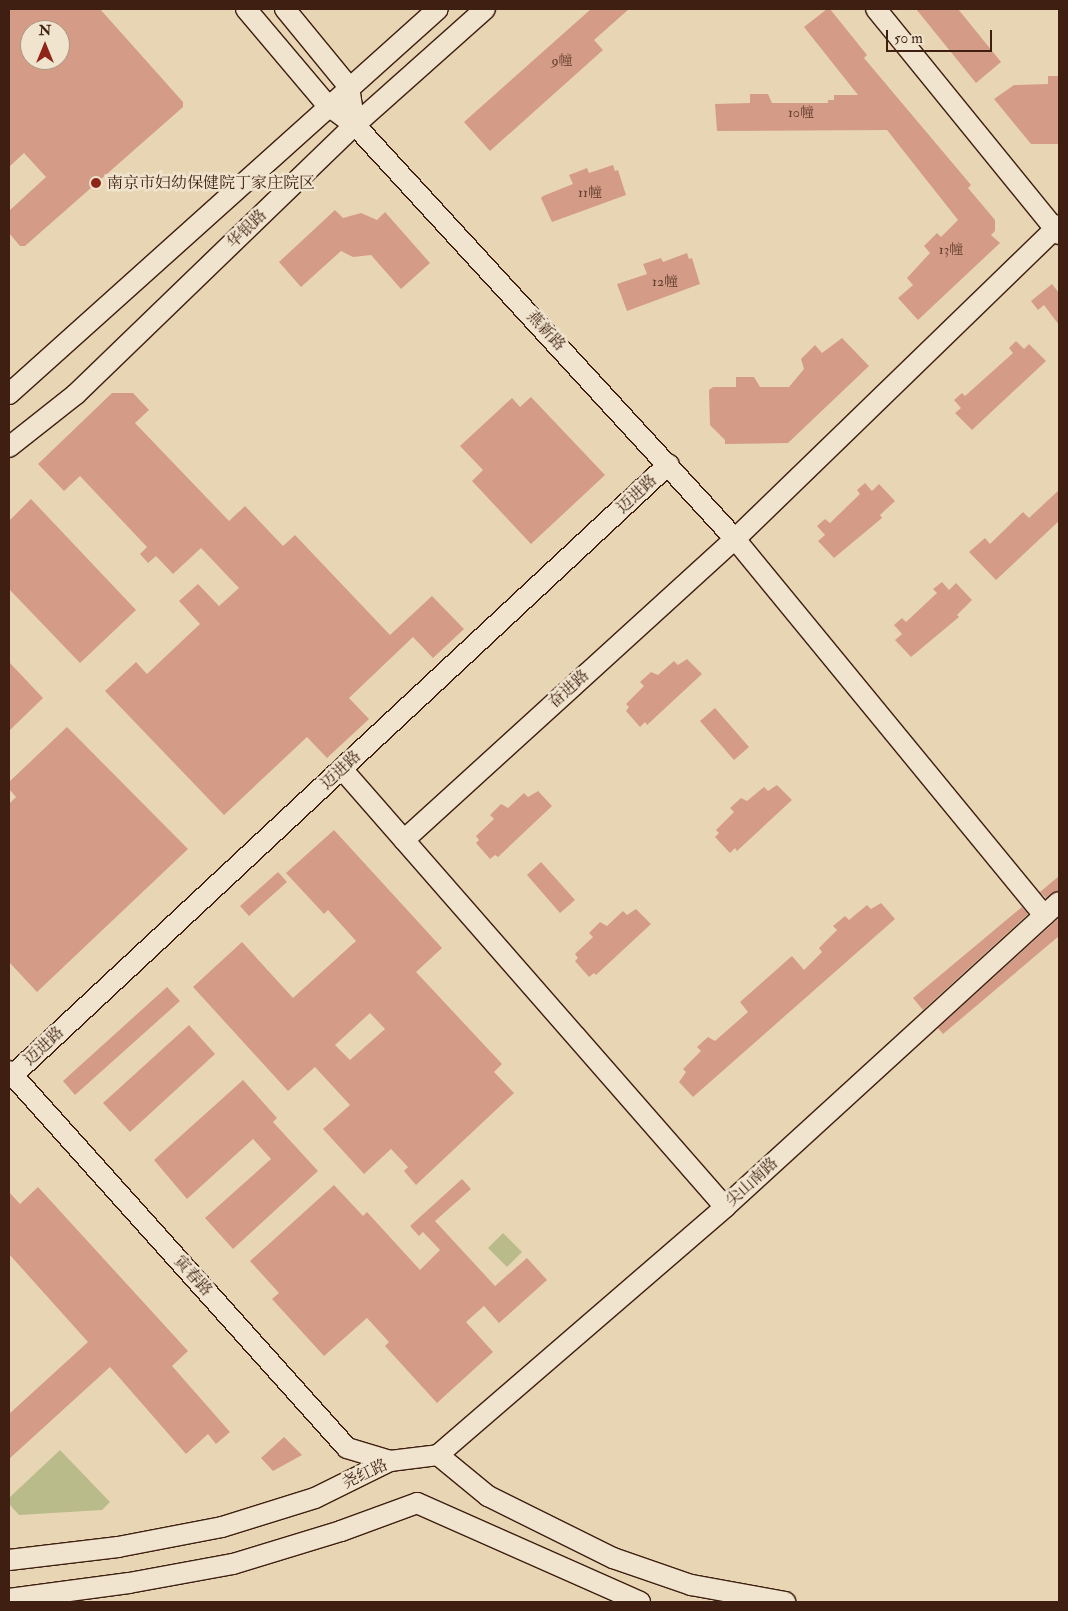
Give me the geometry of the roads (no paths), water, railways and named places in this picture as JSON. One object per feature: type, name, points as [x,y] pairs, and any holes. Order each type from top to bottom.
[{"type":"street","name":"燕新路","points":[[246,9],[327,105],[355,125],[669,464],[735,539],[1044,915]]},
{"type":"street","points":[[285,9],[348,87],[355,125]]},
{"type":"street","points":[[9,394],[327,105],[438,9]]},
{"type":"street","name":"华银路","points":[[9,447],[76,394],[355,125],[484,9]]},
{"type":"street","points":[[876,9],[1058,229]]},
{"type":"street","name":"奋进路","points":[[404,840],[735,539],[1058,229]]},
{"type":"street","name":"迈进路","points":[[11,1073],[342,769],[669,464]]},
{"type":"street","points":[[342,769],[725,1207]]},
{"type":"street","name":"尖山南路","points":[[438,1455],[725,1207],[1059,902]]},
{"type":"street","name":"寅春路","points":[[11,1073],[347,1448],[390,1461]]},
{"type":"street","points":[[438,1455],[488,1496],[613,1558],[691,1585],[786,1602]]},
{"type":"street","name":"尧红路","points":[[9,1560],[118,1547],[222,1527],[315,1498],[390,1461],[438,1455]]},
{"type":"street","points":[[9,1599],[129,1583],[233,1564],[341,1531],[416,1503],[640,1602]]},
{"type":"place","name":"南京市妇幼保健院丁家庄院区","points":[[96,183]]}]
